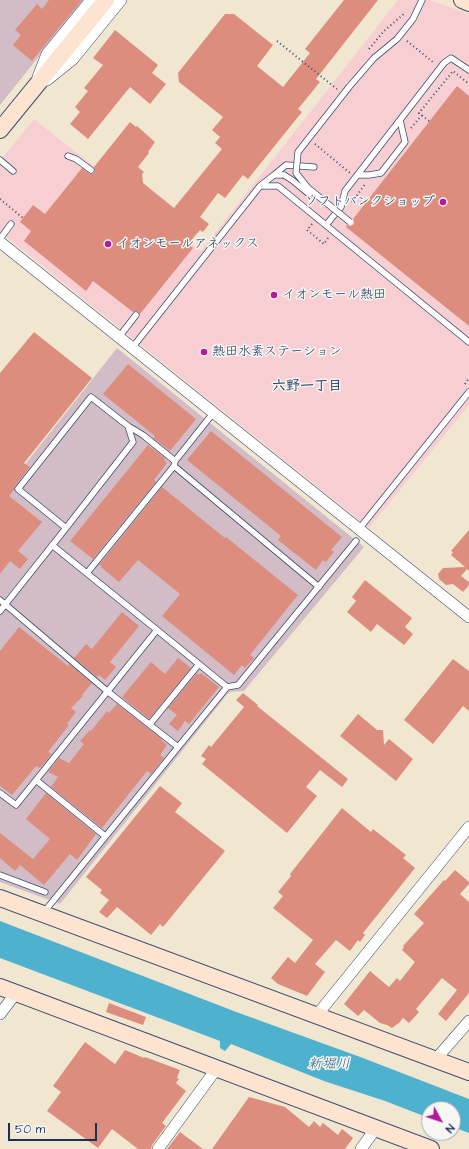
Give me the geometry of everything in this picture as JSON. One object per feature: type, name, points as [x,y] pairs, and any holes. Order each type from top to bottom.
[{"type":"street","points":[[31,92],[48,54],[91,0]]},
{"type":"street","points":[[0,130],[106,0]]},
{"type":"street","points":[[31,92],[74,59],[121,0]]},
{"type":"street","points":[[462,0],[469,3]]},
{"type":"street","points":[[0,240],[132,348],[469,617]]},
{"type":"street","points":[[317,1015],[467,834]]},
{"type":"street","points":[[0,898],[469,1072]]},
{"type":"street","points":[[0,987],[431,1149]]},
{"type":"street","points":[[0,1014],[16,993]]},
{"type":"street","points":[[436,1059],[469,1021]]},
{"type":"street","points":[[158,1149],[217,1068]]},
{"type":"street","points":[[361,1149],[376,1128]]},
{"type":"lane","points":[[274,175],[284,175],[292,180],[348,224],[308,188],[296,173],[298,152],[349,87],[374,58],[396,39],[413,19],[422,0]]},
{"type":"lane","points":[[326,225],[341,207],[345,191],[359,175],[366,163],[444,62],[451,58],[469,70]]},
{"type":"lane","points":[[359,175],[381,172],[405,142],[400,120]]},
{"type":"lane","points":[[68,156],[76,159],[91,170]]},
{"type":"lane","points":[[0,160],[13,171]]},
{"type":"lane","points":[[132,348],[260,186],[286,165],[314,167]]},
{"type":"lane","points":[[260,186],[278,186],[469,342]]},
{"type":"lane","points":[[0,240],[12,224]]},
{"type":"lane","points":[[119,337],[136,315]]},
{"type":"lane","points":[[359,529],[469,392]]},
{"type":"lane","points":[[66,528],[18,489],[91,396],[128,426],[143,434],[174,463],[319,586]]},
{"type":"lane","points":[[87,573],[214,412]]},
{"type":"lane","points":[[0,611],[133,442],[128,426]]},
{"type":"lane","points":[[42,914],[226,687],[238,685],[356,540]]},
{"type":"lane","points":[[52,545],[226,687]]},
{"type":"lane","points":[[0,600],[107,691],[178,746]]},
{"type":"lane","points":[[0,793],[16,805],[157,630]]},
{"type":"lane","points":[[150,724],[199,664]]},
{"type":"lane","points":[[36,780],[105,836]]},
{"type":"lane","points":[[0,875],[45,892]]},
{"type":"path","points":[[411,36],[407,41],[449,76]]},
{"type":"path","points":[[277,41],[337,89]]},
{"type":"path","points":[[429,122],[419,113],[453,71],[469,84]]},
{"type":"path","points":[[404,136],[422,115]]},
{"type":"path","points":[[351,206],[353,200],[373,174]]},
{"type":"path","points":[[0,199],[23,218]]},
{"type":"path","points":[[306,220],[312,225],[307,230],[324,244],[334,231]]},
{"type":"shaded area","points":[[0,0],[84,0],[0,105]]},
{"type":"shaded area","name":"イオンモール熱田","points":[[398,0],[430,0],[469,14],[469,405],[369,528],[0,232],[0,161],[34,119],[201,251]]},
{"type":"shaded area","points":[[117,348],[364,547],[244,691],[229,692],[60,904],[0,882],[0,496]]},
{"type":"water","name":"新堀川","points":[[0,921],[239,1013],[363,1058],[469,1099],[469,1133],[461,1130],[461,1101],[421,1101],[421,1115],[385,1101],[324,1081],[231,1044],[225,1051],[220,1048],[220,1041],[0,958]]},
{"type":"building","points":[[49,0],[82,0],[32,61],[13,45],[21,35],[15,30],[37,4],[42,9]]},
{"type":"building","points":[[344,0],[378,0],[316,79],[320,82],[298,109],[302,112],[248,179],[243,175],[225,198],[218,193],[200,217],[209,224],[203,232],[200,230],[188,244],[193,248],[140,314],[137,311],[133,312],[93,281],[86,291],[24,241],[31,231],[20,222],[33,205],[45,214],[82,168],[90,174],[94,173],[94,167],[130,122],[136,127],[137,126],[155,142],[148,152],[149,153],[138,167],[144,172],[142,174],[143,183],[174,208],[222,149],[215,143],[220,137],[212,130],[223,117],[179,82],[178,73],[225,14],[234,14],[273,45],[257,66],[283,87],[310,53],[305,49]]},
{"type":"building","points":[[115,30],[158,65],[152,73],[166,84],[150,104],[130,87],[88,139],[70,124],[80,112],[75,107],[88,91],[84,88],[103,65],[93,58]]},
{"type":"building","points":[[457,86],[469,96],[469,326],[346,227],[347,225],[351,226],[354,224],[353,219]]},
{"type":"building","points":[[34,332],[92,378],[24,463],[30,467],[9,496],[42,522],[18,551],[28,559],[20,569],[10,561],[0,574],[0,373]]},
{"type":"building","points":[[128,364],[196,419],[170,451],[153,438],[155,436],[103,394]]},
{"type":"building","points":[[211,431],[342,537],[331,550],[334,552],[326,562],[323,560],[316,570],[278,540],[281,536],[187,460]]},
{"type":"building","points":[[148,445],[165,458],[164,460],[167,463],[154,480],[156,482],[93,559],[70,541]]},
{"type":"building","points":[[162,487],[298,595],[250,655],[254,658],[245,668],[242,665],[234,675],[162,616],[180,594],[138,560],[119,582],[99,565]]},
{"type":"building","points":[[469,530],[469,571],[467,569],[461,576],[469,582],[469,585],[463,592],[453,584],[446,585],[439,579],[438,574],[443,568],[465,567],[451,555],[453,552],[451,551]]},
{"type":"building","points":[[365,580],[412,618],[405,627],[413,634],[404,645],[377,624],[371,632],[347,612],[356,601],[352,597]]},
{"type":"building","points":[[122,612],[139,626],[110,662],[116,667],[105,680],[99,675],[97,677],[74,658],[86,644],[92,649]]},
{"type":"building","points":[[19,627],[92,683],[82,695],[83,696],[71,708],[76,712],[67,724],[69,725],[48,752],[52,754],[40,768],[36,766],[12,795],[0,786],[0,651]]},
{"type":"building","points":[[178,658],[191,668],[149,719],[122,697],[151,662],[165,674]]},
{"type":"building","points":[[453,659],[469,671],[469,711],[463,706],[433,744],[404,720]]},
{"type":"building","points":[[197,673],[199,675],[201,673],[219,687],[189,724],[185,721],[178,731],[169,724],[177,715],[168,708]]},
{"type":"building","points":[[243,693],[348,779],[342,787],[320,770],[306,787],[317,796],[287,833],[202,764],[206,759],[201,756],[209,745],[211,747],[244,707],[236,700]]},
{"type":"building","points":[[117,704],[162,739],[161,740],[167,745],[160,755],[164,758],[151,774],[147,771],[102,828],[51,787],[58,777],[48,772],[59,758],[69,763],[84,744],[80,741],[90,730],[91,731],[107,711],[109,713]]},
{"type":"building","points":[[358,714],[377,730],[383,730],[384,745],[389,739],[413,759],[396,781],[340,736]]},
{"type":"building","points":[[160,786],[182,803],[175,812],[225,851],[163,927],[160,924],[151,935],[117,907],[107,918],[99,912],[109,900],[100,893],[102,890],[86,877]]},
{"type":"building","points":[[46,793],[96,834],[77,860],[70,854],[44,885],[20,865],[15,871],[0,858],[0,833],[33,859],[50,839],[26,819]]},
{"type":"building","points":[[342,808],[371,832],[373,829],[406,855],[403,858],[415,868],[363,933],[365,935],[360,942],[358,940],[350,951],[336,940],[315,964],[325,972],[307,996],[278,984],[271,978],[288,957],[295,963],[313,940],[273,908],[283,896],[278,892],[291,876],[290,874]]},
{"type":"building","points":[[455,870],[469,882],[460,894],[469,902],[469,993],[446,1021],[438,1014],[457,990],[442,978],[416,1009],[419,1012],[409,1023],[403,1018],[392,1028],[380,1023],[364,1010],[358,1016],[344,1004],[370,971],[389,987],[397,978],[400,981],[415,962],[402,950],[404,947],[403,946],[424,923],[414,914],[444,880],[445,881]]},
{"type":"building","points":[[109,1003],[146,1017],[143,1025],[106,1012]]},
{"type":"building","points":[[85,1042],[115,1064],[125,1050],[180,1070],[177,1078],[179,1079],[176,1083],[186,1091],[162,1123],[166,1126],[152,1145],[151,1149],[138,1149],[112,1129],[98,1148],[47,1111],[61,1092],[53,1086]]},
{"type":"building","points":[[249,1097],[285,1107],[309,1127],[314,1121],[320,1127],[323,1123],[338,1135],[342,1129],[353,1138],[345,1149],[212,1149]]},
{"type":"building","points":[[180,1132],[203,1149],[167,1149]]},
{"type":"place","name":"ソフトバンクショップ","points":[[443,202]]},
{"type":"place","name":"イオンモールアネックス","points":[[108,244]]},
{"type":"place","name":"イオンモール熱田","points":[[274,295]]},
{"type":"place","name":"熱田水素ステーション","points":[[204,352]]},
{"type":"district","name":"六野一丁目","points":[[307,387]]}]
